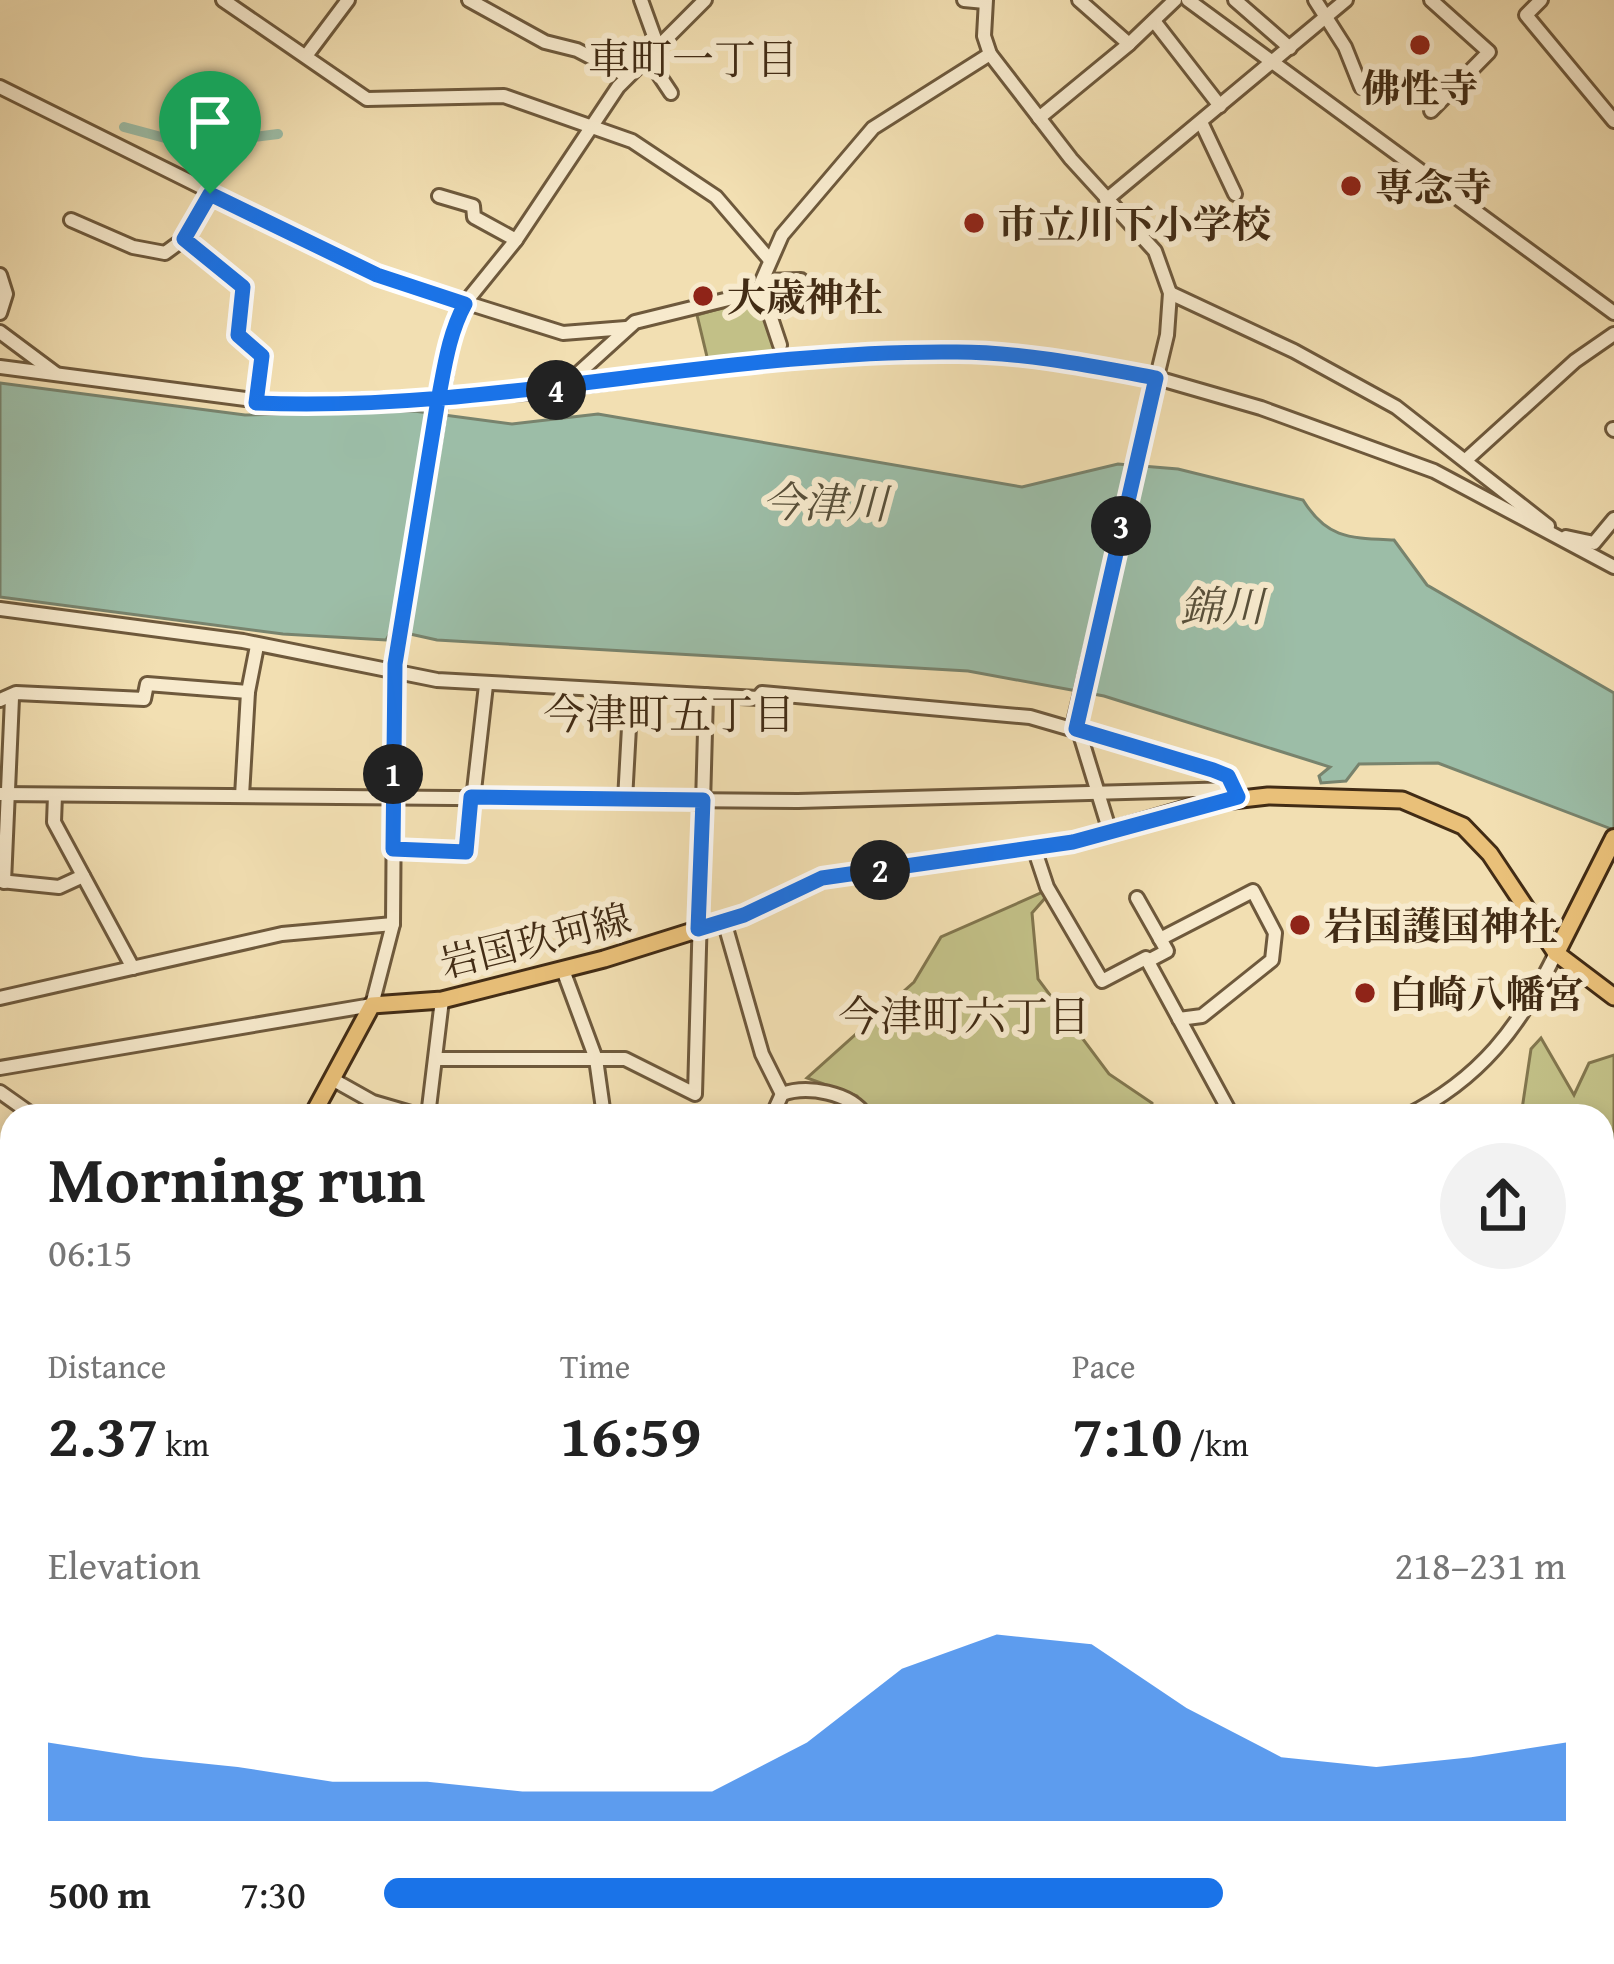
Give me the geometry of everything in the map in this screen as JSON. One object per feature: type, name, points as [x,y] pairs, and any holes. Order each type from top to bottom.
[{"type":"highway","points":[[1556,953],[1614,838]]},
{"type":"main road","name":"岩国玖珂線","points":[[372,1005],[442,1000],[563,970],[724,921],[822,878],[1034,848],[1110,832],[1236,793],[1402,800],[1440,813],[1480,841],[1556,953],[1614,997]]},
{"type":"main road","points":[[318,1104],[372,1005]]},
{"type":"street","points":[[223,0],[367,99],[504,96],[669,161],[716,197],[770,260]]},
{"type":"street","points":[[306,56],[348,0]]},
{"type":"street","points":[[469,0],[545,42],[577,50],[627,76]]},
{"type":"street","points":[[640,0],[658,46]]},
{"type":"street","points":[[0,1068],[372,1005],[393,924],[397,650],[438,402],[465,304],[516,240],[627,76],[705,0]]},
{"type":"street","points":[[964,0],[986,1],[984,36],[990,54],[1106,200],[1155,250],[1170,293],[1156,381],[1076,729],[1110,832]]},
{"type":"street","points":[[1079,0],[1129,44]]},
{"type":"street","points":[[1039,118],[1175,0]]},
{"type":"street","points":[[1188,0],[1614,313]]},
{"type":"street","points":[[1235,0],[1290,48]]},
{"type":"street","points":[[1315,0],[1361,87]]},
{"type":"street","points":[[1106,200],[1346,0]]},
{"type":"street","points":[[1430,111],[1489,52],[1431,0]]},
{"type":"street","points":[[1541,0],[1526,15],[1614,121]]},
{"type":"street","points":[[1154,21],[1220,106]]},
{"type":"street","points":[[780,345],[762,285],[782,235],[873,128],[990,54]]},
{"type":"street","points":[[646,57],[671,93]]},
{"type":"street","points":[[0,87],[377,275],[563,333],[626,328],[762,285],[801,280]]},
{"type":"street","points":[[1201,122],[1235,194]]},
{"type":"street","points":[[71,220],[157,252],[184,239],[210,194]]},
{"type":"street","points":[[439,196],[473,206],[474,218],[516,240]]},
{"type":"street","points":[[184,239],[243,287],[238,335],[262,356],[256,403]]},
{"type":"street","points":[[0,275],[5,294],[0,313]]},
{"type":"street","points":[[1170,293],[1376,395],[1467,459],[1557,536],[1594,543],[1614,519]]},
{"type":"street","points":[[561,389],[626,328]]},
{"type":"street","points":[[0,332],[56,374]]},
{"type":"street","points":[[1467,459],[1575,361],[1614,334]]},
{"type":"street","points":[[0,367],[256,403],[438,402],[812,356],[1000,355],[1156,381],[1261,408],[1434,471],[1614,567]]},
{"type":"street","points":[[0,609],[486,685],[888,702],[1030,717],[1213,770],[1228,776],[1236,793],[703,800],[4,794]]},
{"type":"street","points":[[242,796],[248,692],[257,646]]},
{"type":"street","points":[[83,877],[59,887],[2,882],[6,699],[16,693],[144,699],[147,684],[248,692]]},
{"type":"street","points":[[393,849],[466,852],[486,685]]},
{"type":"street","points":[[625,800],[631,691]]},
{"type":"street","points":[[436,1059],[625,1059],[695,1094],[706,695]]},
{"type":"street","points":[[55,795],[54,822],[133,968]]},
{"type":"street","points":[[1034,848],[1047,887],[1102,981],[1167,951],[1137,898]]},
{"type":"street","points":[[1160,939],[1253,891],[1275,934],[1272,960],[1202,1016],[1179,1018]]},
{"type":"street","points":[[724,921],[749,1015],[782,1094],[777,1104]]},
{"type":"street","points":[[0,998],[310,929],[393,924]]},
{"type":"street","points":[[1430,1104],[1499,1048],[1556,953]]},
{"type":"street","points":[[1148,961],[1226,1104]]},
{"type":"street","points":[[563,970],[596,1059],[602,1104]]},
{"type":"street","points":[[427,1104],[442,1000]]},
{"type":"street","points":[[332,1079],[381,1104]]},
{"type":"street","points":[[782,1094],[809,1089],[855,1104]]},
{"type":"shaded area","points":[[760,297],[778,355],[709,365],[697,315]]},
{"type":"shaded area","points":[[1043,892],[1046,897],[1032,913],[1038,979],[1109,1074],[1152,1104],[863,1104],[857,1096],[807,1078],[914,982],[941,937]]},
{"type":"shaded area","points":[[1541,1038],[1574,1095],[1589,1063],[1614,1055],[1614,1104],[1523,1104],[1531,1049]]},
{"type":"water","name":"錦川","points":[[0,383],[245,415],[414,411],[512,424],[598,414],[1022,487],[1118,464],[1178,469],[1303,500],[1321,522],[1341,534],[1394,540],[1427,585],[1614,693],[1614,830],[1438,763],[1359,764],[1346,781],[1321,783],[1319,776],[1330,767],[1104,696],[968,671],[437,640],[392,630],[386,640],[283,634],[0,597]]},
{"type":"waterway","points":[[124,127],[191,145],[278,134]]},
{"type":"place","name":"佛性寺","points":[[1420,45]]},
{"type":"place","name":"専念寺","points":[[1351,186]]},
{"type":"place","name":"市立川下小学校","points":[[974,223]]},
{"type":"place","name":"大歳神社","points":[[703,296]]},
{"type":"place","name":"岩国護国神社","points":[[1300,925]]},
{"type":"place","name":"白崎八幡宮","points":[[1365,993]]},
{"type":"district","name":"車町一丁目","points":[[693,58]]},
{"type":"district","name":"今津町五丁目","points":[[669,713]]},
{"type":"district","name":"今津町六丁目","points":[[964,1015]]},
{"type":"route","points":[[210,194],[184,239],[243,287],[238,335],[262,356],[256,403],[356,402],[439,397],[525,393],[863,353],[1000,355],[1156,378],[1076,729],[1228,776],[1238,797],[1073,842],[822,878],[744,915],[698,929],[703,800],[471,797],[466,852],[393,849],[397,650],[439,397],[444,365],[465,304],[377,275],[210,194]]},
{"type":"water label","name":"今津川","points":[[825,502]]}]
